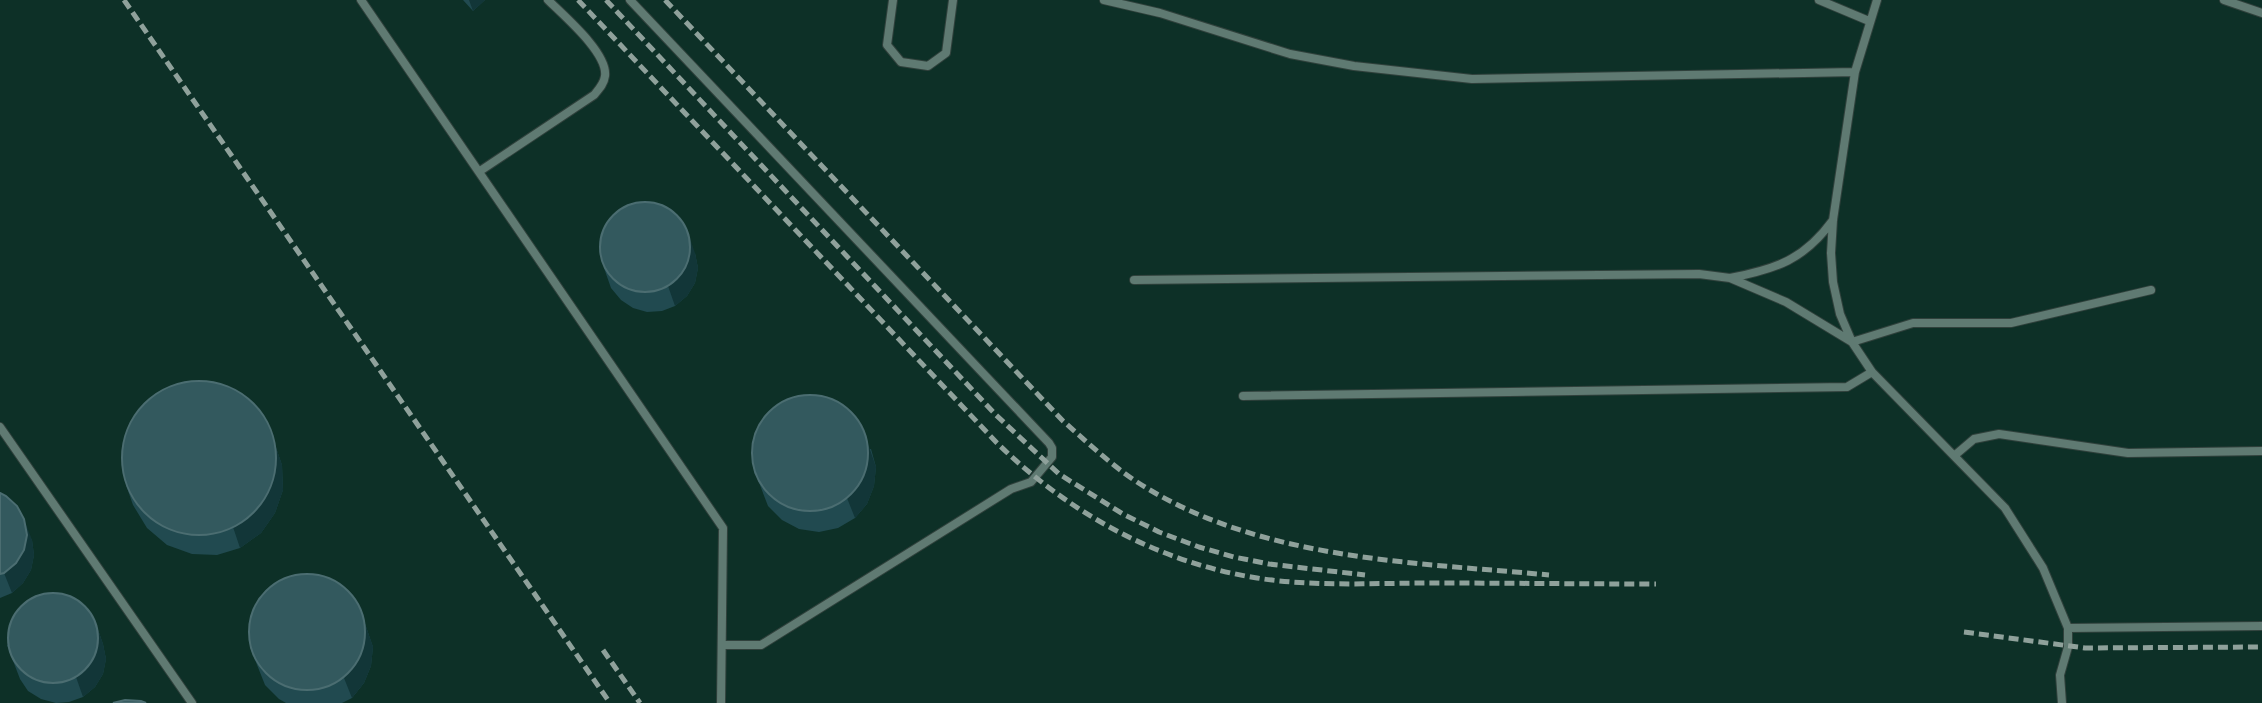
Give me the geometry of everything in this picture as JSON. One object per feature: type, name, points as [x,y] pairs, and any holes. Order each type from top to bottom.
[{"type":"lane","points":[[361,0],[723,528],[721,703]]},
{"type":"lane","points":[[480,171],[594,95],[603,85],[606,74],[598,53],[548,0]]},
{"type":"lane","points":[[630,0],[1049,443],[1053,452],[1052,457],[1031,482],[1011,489],[761,645],[722,645]]},
{"type":"lane","points":[[892,0],[887,45],[901,62],[928,66],[946,53],[953,0]]},
{"type":"lane","points":[[1104,0],[1160,13],[1290,54],[1354,66],[1472,79],[1855,72]]},
{"type":"lane","points":[[1819,0],[1869,21]]},
{"type":"lane","points":[[1877,0],[1855,72],[1833,220],[1833,282],[1840,314],[1852,342],[1872,372],[2005,508],[2043,568],[2068,628],[2068,647],[2060,675],[2062,703]]},
{"type":"lane","points":[[2224,0],[2262,13]]},
{"type":"lane","points":[[1730,278],[1770,270],[1798,255],[1820,238],[1833,220]]},
{"type":"lane","points":[[1134,280],[1699,274],[1730,278],[1786,302],[1852,342],[1913,323],[2011,323],[2151,290]]},
{"type":"lane","points":[[1243,396],[1847,387],[1872,372]]},
{"type":"lane","points":[[0,427],[192,703]]},
{"type":"lane","points":[[1954,456],[1974,439],[1999,434],[2128,453],[2262,451]]},
{"type":"lane","points":[[2068,628],[2262,626]]},
{"type":"shaded area","points":[[0,0],[2262,0],[2262,703],[0,703]]},
{"type":"building","points":[[645,202],[662,205],[677,215],[687,230],[690,247],[687,264],[677,279],[662,289],[645,292],[628,289],[613,279],[603,264],[600,247],[603,230],[613,215],[628,205]]},
{"type":"building","points":[[199,381],[228,387],[253,404],[270,429],[276,458],[270,487],[253,512],[228,529],[199,535],[170,529],[145,512],[128,487],[122,458],[128,429],[145,404],[170,387]]},
{"type":"building","points":[[810,395],[832,399],[851,412],[864,431],[868,453],[864,475],[851,494],[832,507],[810,511],[788,507],[769,494],[756,475],[752,453],[756,431],[769,412],[788,399]]},
{"type":"building","points":[[0,493],[17,506],[24,519],[27,535],[24,550],[16,563],[0,574]]},
{"type":"building","points":[[307,574],[329,578],[348,591],[361,610],[365,632],[361,654],[348,673],[329,686],[307,690],[285,686],[266,673],[253,654],[249,632],[253,610],[266,591],[285,578]]},
{"type":"building","points":[[53,593],[70,596],[85,606],[95,621],[98,638],[95,655],[85,670],[70,680],[53,683],[36,680],[21,670],[11,655],[8,638],[11,621],[21,606],[36,596]]},
{"type":"building","points":[[125,700],[141,701],[146,703],[113,703]]},
{"type":"railway","points":[[124,0],[610,703]]},
{"type":"railway","points":[[578,0],[997,443],[1054,491],[1116,531],[1184,560],[1279,581],[1344,584],[1656,584]]},
{"type":"railway","points":[[606,0],[996,415],[1059,474],[1123,514],[1159,532],[1199,547],[1269,564],[1365,575]]},
{"type":"railway","points":[[665,0],[1063,421],[1137,482],[1184,508],[1233,528],[1284,542],[1389,560],[1549,575]]},
{"type":"railway","points":[[1964,632],[2085,648],[2262,647]]},
{"type":"railway","points":[[603,650],[640,703]]}]
